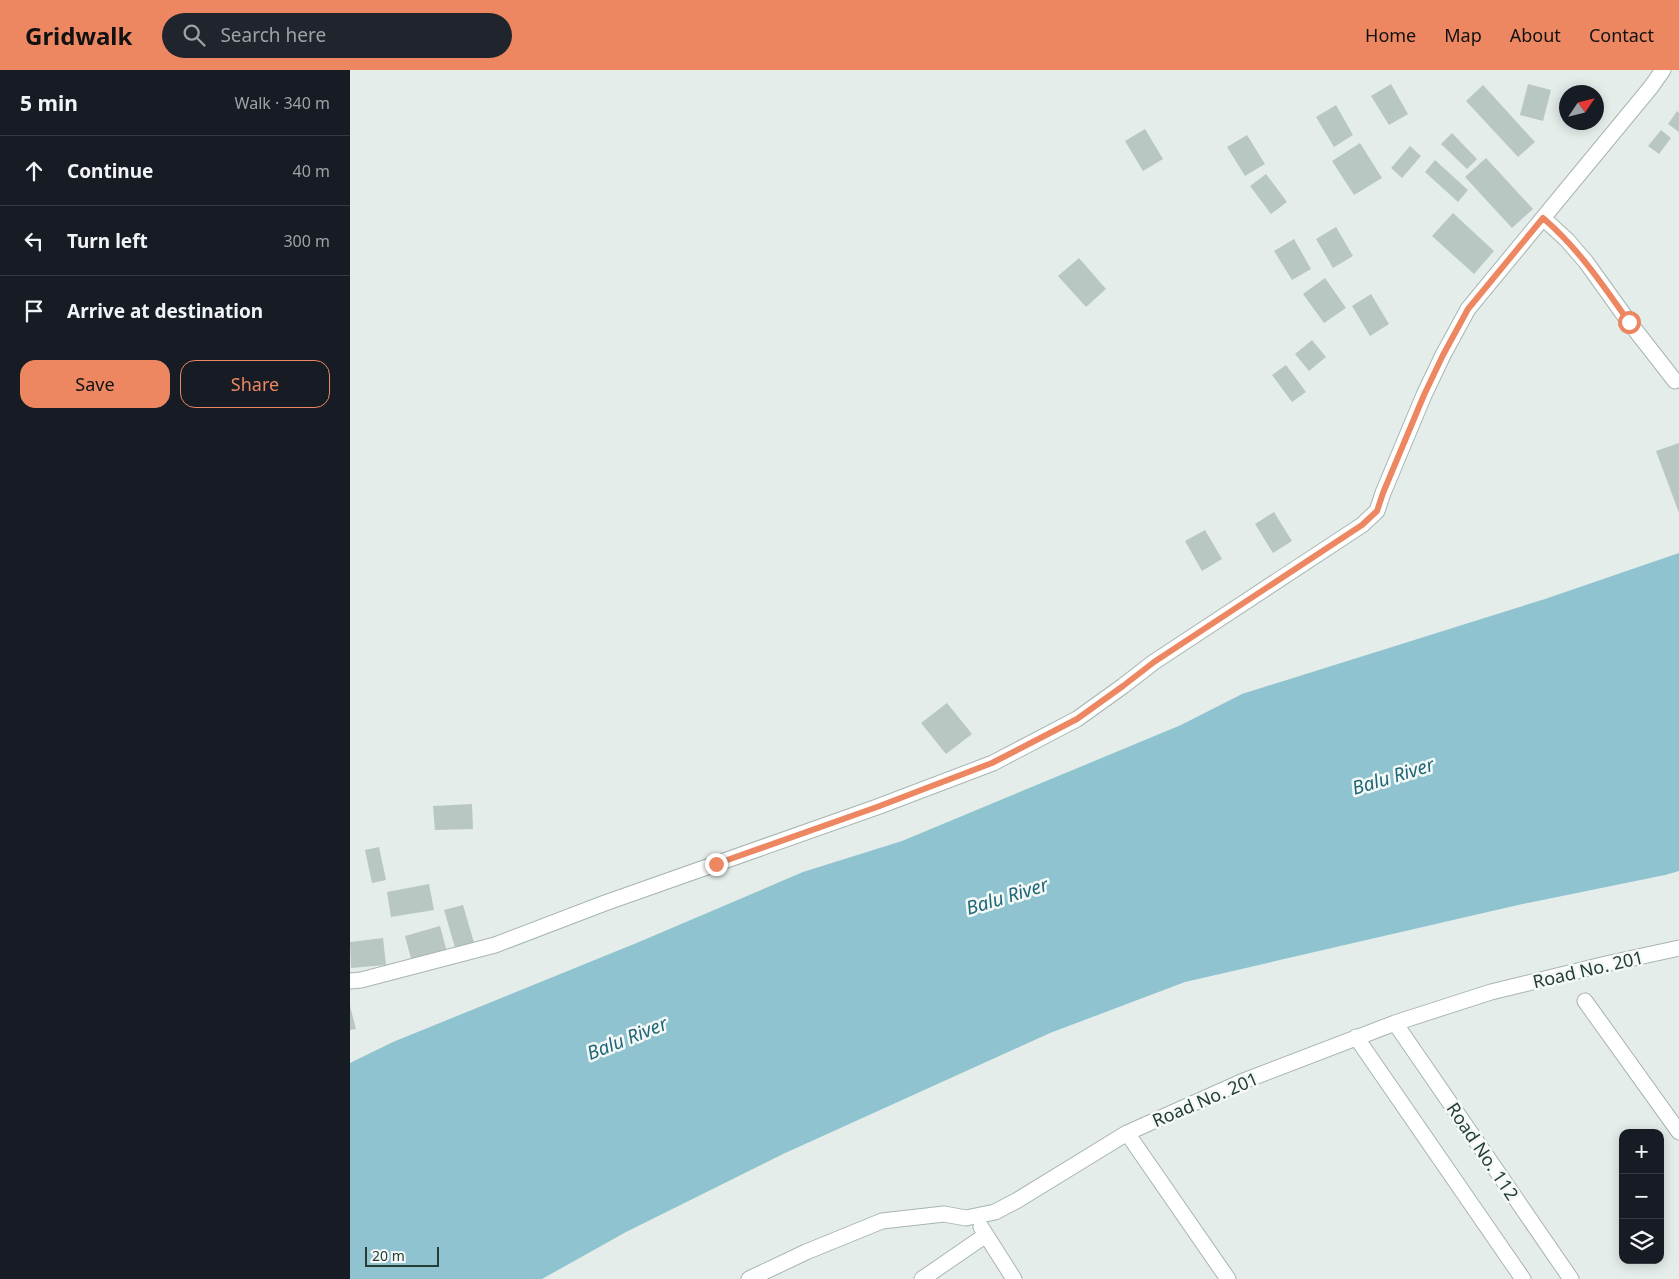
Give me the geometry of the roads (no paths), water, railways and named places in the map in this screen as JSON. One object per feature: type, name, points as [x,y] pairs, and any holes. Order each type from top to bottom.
[{"type":"street","points":[[350,981],[361,980],[496,945],[605,903],[868,810],[992,763],[1077,719],[1154,662],[1362,525],[1377,511],[1424,395],[1468,309],[1664,70]]},
{"type":"street","points":[[1543,218],[1567,240],[1586,262],[1629,322],[1675,380]]},
{"type":"street","name":"Road No. 201","points":[[749,1279],[806,1252],[882,1221],[944,1214],[966,1218],[995,1212],[1126,1133],[1241,1082],[1395,1023],[1491,992],[1679,948]]},
{"type":"street","points":[[1584,1001],[1679,1132]]},
{"type":"street","name":"Road No. 112","points":[[1395,1023],[1571,1279]]},
{"type":"street","points":[[1356,1037],[1523,1279]]},
{"type":"street","points":[[1126,1133],[1228,1279]]},
{"type":"street","points":[[975,1217],[1014,1279]]},
{"type":"street","points":[[922,1279],[986,1235]]},
{"type":"water","name":"Balu River","points":[[1679,553],[1679,871],[1518,905],[1185,982],[1050,1033],[783,1154],[626,1232],[542,1279],[350,1279],[350,1063],[393,1042],[639,942],[803,872],[902,841],[1181,725],[1242,694],[1545,599]]}]
